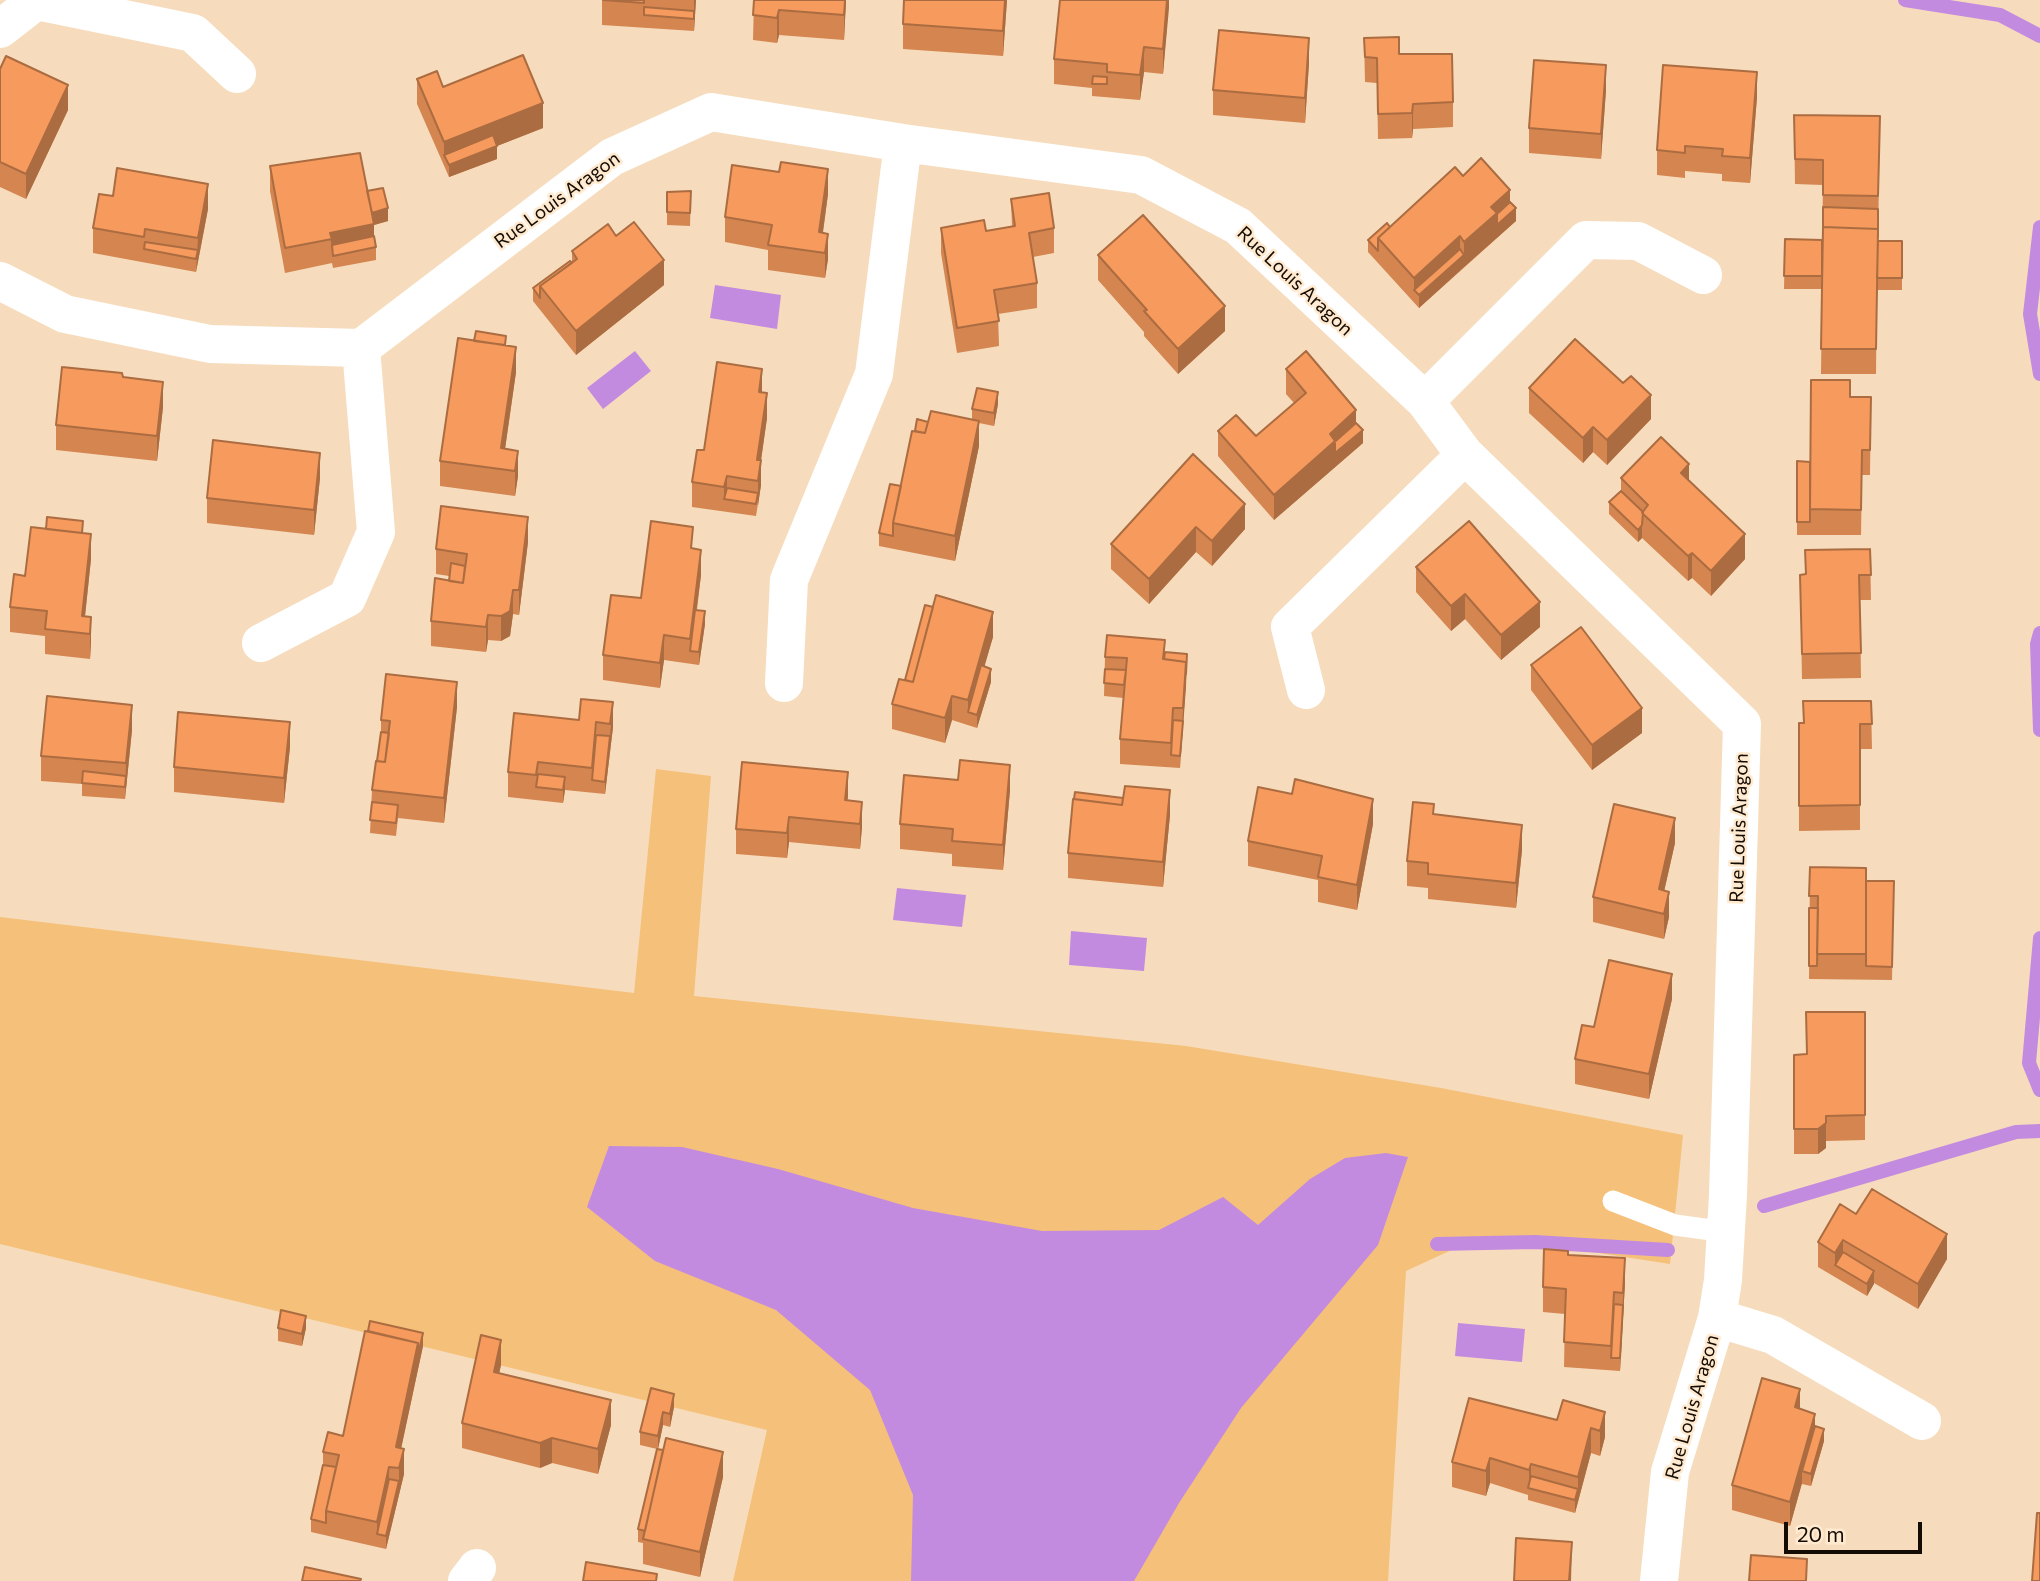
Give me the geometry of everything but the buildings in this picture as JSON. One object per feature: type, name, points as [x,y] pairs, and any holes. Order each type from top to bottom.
[{"type":"street","points":[[0,29],[36,1],[193,33],[237,74]]},
{"type":"street","name":"Rue Louis Aragon","points":[[361,348],[612,157],[711,112],[903,143],[1141,175],[1238,226],[1425,401],[1465,455],[1742,724],[1726,1232],[1717,1318],[1670,1472],[1659,1581]]},
{"type":"street","points":[[784,683],[789,580],[874,374],[903,143]]},
{"type":"street","points":[[1425,401],[1586,240],[1638,241],[1703,275]]},
{"type":"street","points":[[0,281],[65,314],[210,344],[361,348],[376,532],[347,598],[261,643]]},
{"type":"street","points":[[1306,690],[1290,627],[1465,455]]},
{"type":"street","name":"Rue Louis Aragon","points":[[1717,1318],[1773,1335],[1922,1421]]},
{"type":"lane","points":[[1613,1201],[1675,1226],[1726,1232]]},
{"type":"shaded area","points":[[715,285],[781,295],[777,329],[710,318]]},
{"type":"shaded area","points":[[635,351],[651,371],[603,409],[587,388]]},
{"type":"shaded area","points":[[656,769],[711,776],[694,996],[1186,1046],[1441,1088],[1683,1135],[1670,1264],[1560,1247],[1458,1247],[1406,1271],[1388,1581],[733,1581],[767,1430],[0,1244],[0,917],[634,993]]},
{"type":"shaded area","points":[[897,888],[966,895],[962,927],[893,920]]},
{"type":"shaded area","points":[[1071,931],[1147,938],[1144,971],[1069,965]]},
{"type":"shaded area","points":[[609,1146],[682,1147],[778,1169],[913,1208],[1042,1231],[1159,1230],[1223,1197],[1258,1225],[1310,1179],[1345,1158],[1386,1153],[1408,1157],[1378,1245],[1241,1408],[1179,1503],[1134,1581],[911,1581],[913,1495],[870,1390],[776,1310],[655,1261],[587,1207]]},
{"type":"shaded area","points":[[1458,1323],[1525,1329],[1522,1362],[1455,1356]]},
{"type":"waterway","points":[[1905,0],[2000,15],[2040,36]]},
{"type":"waterway","points":[[2040,227],[2030,314],[2040,374]]},
{"type":"waterway","points":[[2040,633],[2037,644],[2040,730]]},
{"type":"waterway","points":[[2040,938],[2029,1063],[2040,1090]]},
{"type":"waterway","points":[[1764,1206],[2016,1132],[2040,1131]]},
{"type":"waterway","points":[[1437,1244],[1535,1242],[1668,1250]]}]
